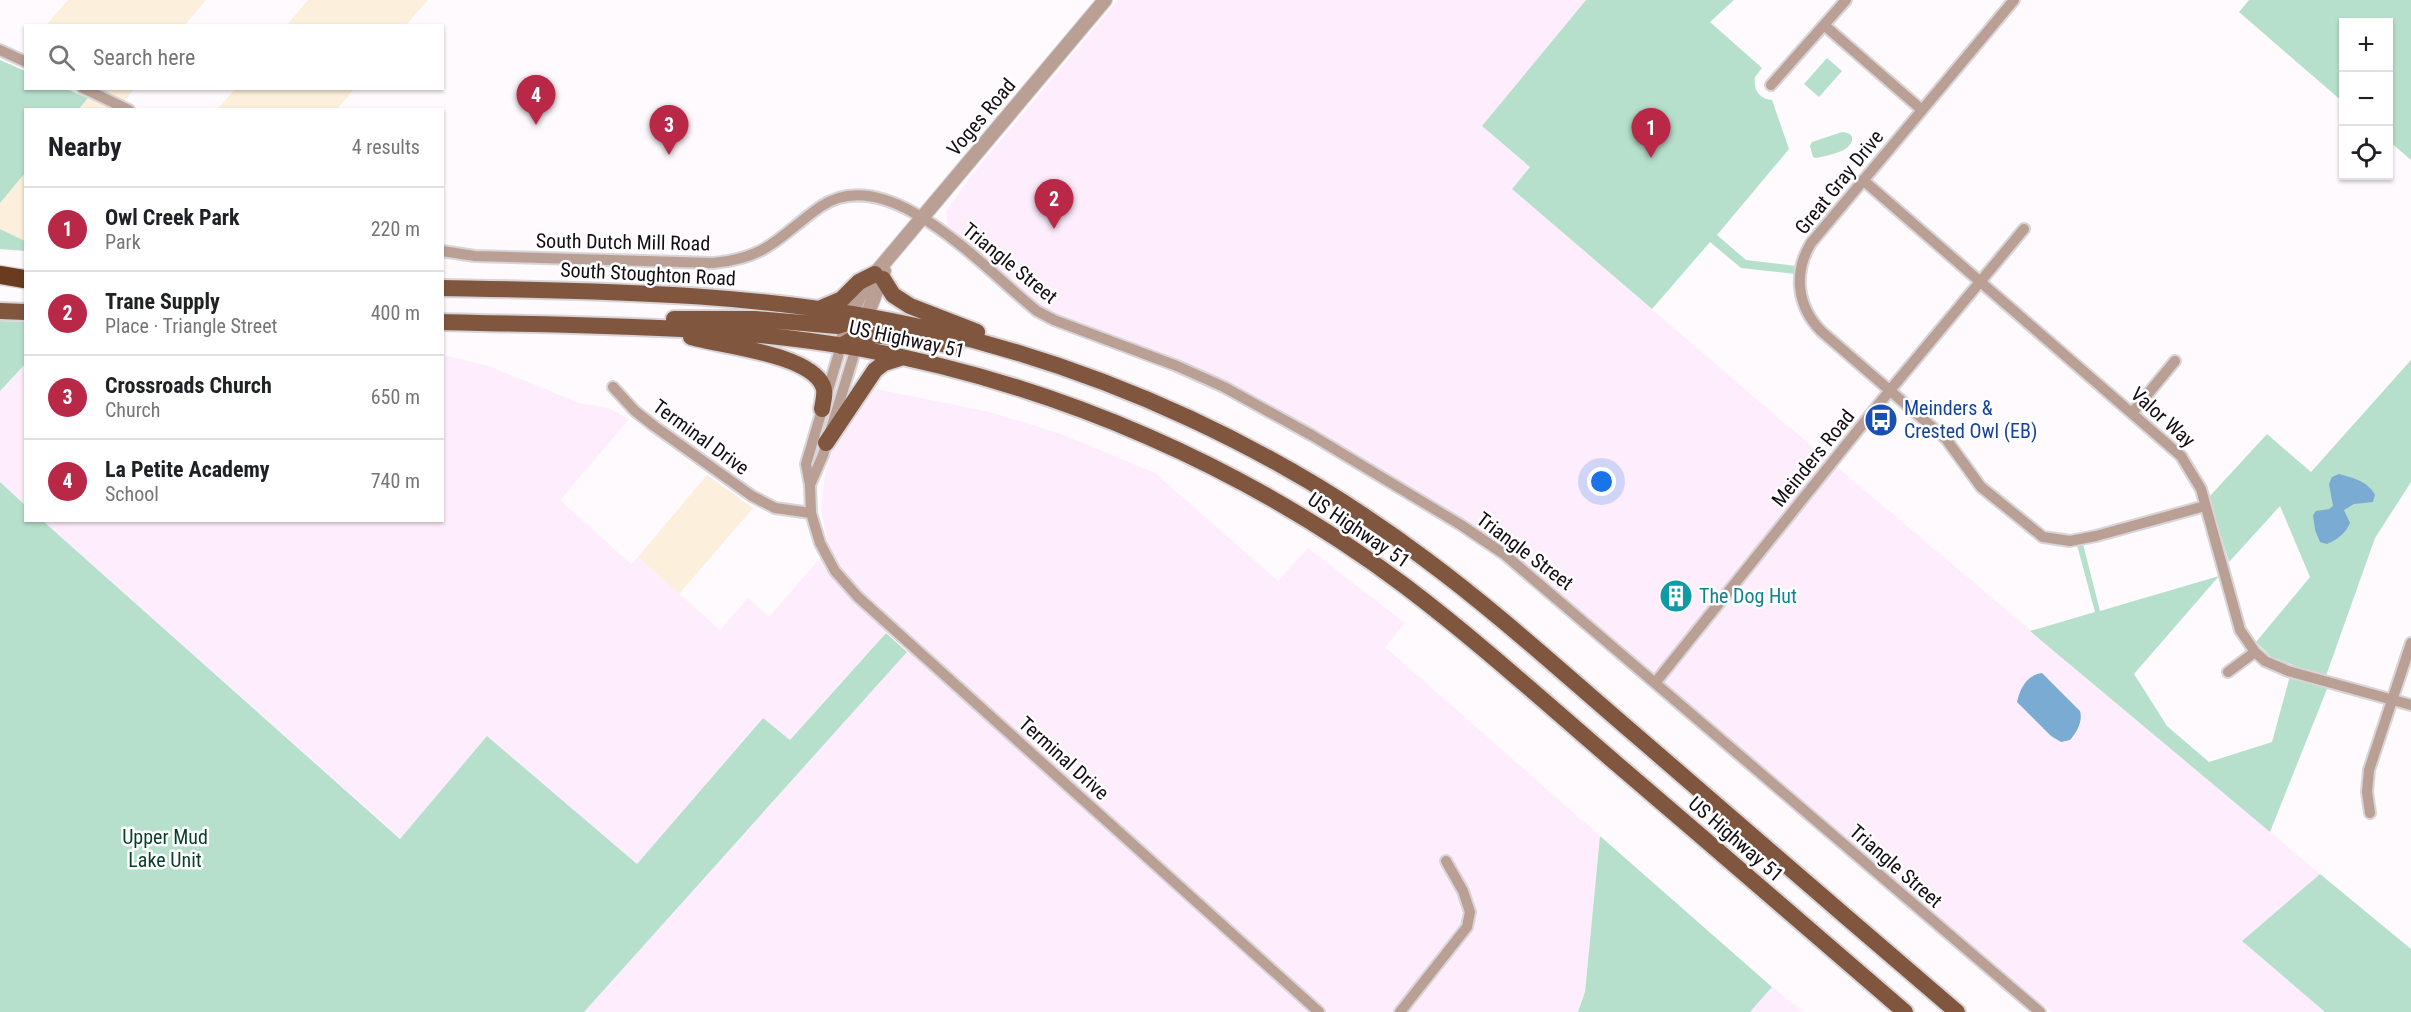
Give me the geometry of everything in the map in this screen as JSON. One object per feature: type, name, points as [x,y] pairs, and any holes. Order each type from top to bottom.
[{"type":"highway","points":[[0,276],[24,279]]},
{"type":"main road","points":[[820,309],[842,299],[859,282],[879,276],[893,295],[910,306],[1002,341],[1024,355]]},
{"type":"main road","points":[[0,285],[24,279]]},
{"type":"main road","name":"South Stoughton Road","points":[[444,288],[681,295],[820,309],[854,330]]},
{"type":"main road","points":[[0,311],[24,312]]},
{"type":"main road","points":[[645,328],[661,320],[726,318],[838,326],[988,353],[1024,355]]},
{"type":"main road","points":[[444,322],[664,329],[710,342],[773,355],[799,364],[818,378],[825,388],[822,409]]},
{"type":"main road","name":"US Highway 51","points":[[664,329],[756,335],[854,330],[901,357],[996,381],[1125,427],[1211,466],[1328,533],[1404,585],[1463,632],[1905,1012]]},
{"type":"main road","name":"US Highway 51","points":[[1024,355],[1145,399],[1228,437],[1310,482],[1387,531],[1470,594],[1957,1012]]},
{"type":"main road","points":[[826,443],[875,370],[884,363],[901,357]]},
{"type":"street","name":"Voges Road","points":[[854,330],[887,260],[1106,0]]},
{"type":"street","points":[[1771,85],[1846,0]]},
{"type":"street","name":"Great Gray Drive","points":[[2014,0],[1817,234],[1806,252],[1800,273],[1801,298],[1807,313],[1821,331],[1946,439],[1981,487],[2043,537],[2070,541],[2205,506]]},
{"type":"street","points":[[1824,25],[1922,110]]},
{"type":"street","points":[[0,50],[24,61]]},
{"type":"street","points":[[87,90],[125,108]]},
{"type":"street","name":"Valor Way","points":[[1863,180],[2132,413],[2187,464],[2201,489],[2240,630],[2255,652],[2265,661],[2288,671],[2411,705]]},
{"type":"street","name":"South Dutch Mill Road","points":[[444,251],[475,256],[713,263],[748,257],[767,249],[822,206],[846,195],[858,194],[879,198],[923,217]]},
{"type":"street","name":"Triangle Street","points":[[923,217],[1037,311],[1054,320],[1128,347],[1224,387],[1313,436],[1461,525],[1534,578],[2040,1012]]},
{"type":"street","name":"Meinders Road","points":[[1655,683],[2024,229]]},
{"type":"street","name":"Terminal Drive","points":[[854,330],[822,409],[806,464],[810,485],[811,513],[828,560],[835,571],[858,597],[1319,1012]]},
{"type":"street","name":"Terminal Drive","points":[[810,485],[826,443],[854,330]]},
{"type":"street","points":[[2132,413],[2175,361]]},
{"type":"street","name":"Terminal Drive","points":[[613,387],[635,411],[654,426],[752,496],[775,508],[811,513]]},
{"type":"street","points":[[2370,813],[2367,792],[2369,770],[2411,643]]},
{"type":"street","points":[[2228,672],[2255,652]]},
{"type":"street","points":[[1400,1012],[1467,927],[1470,912],[1463,891],[1446,861]]},
{"type":"shaded area","points":[[68,0],[206,0],[186,24],[47,24]]},
{"type":"shaded area","points":[[308,0],[428,0],[407,24],[288,24]]},
{"type":"shaded area","points":[[1118,0],[1586,0],[1482,126],[1530,167],[1512,189],[1781,420],[2320,874],[2242,941],[2325,1012],[2052,1012],[1933,914],[1512,556],[1201,371],[1051,312],[1037,304],[956,236],[948,225],[946,211],[970,177]]},
{"type":"shaded area","points":[[94,90],[133,90],[118,108],[81,108]]},
{"type":"shaded area","points":[[234,90],[353,90],[338,108],[219,108]]},
{"type":"shaded area","points":[[24,174],[24,241],[0,229],[0,203]]},
{"type":"shaded area","points":[[444,355],[489,366],[579,403],[609,408],[629,419],[560,500],[631,564],[638,557],[720,630],[748,598],[769,617],[829,548],[821,511],[825,474],[835,441],[866,387],[990,412],[1061,434],[1155,473],[1278,581],[1308,548],[1405,623],[1385,647],[1600,836],[1585,992],[1578,1012],[584,1012],[916,642],[894,623],[790,740],[762,718],[637,864],[487,736],[401,839],[44,522],[444,522]]},
{"type":"shaded area","points":[[24,364],[24,504],[0,482],[0,391]]},
{"type":"shaded area","points":[[707,475],[753,508],[679,594],[638,557]]},
{"type":"shaded area","points":[[1772,987],[1803,1012],[1750,1012]]},
{"type":"green space","points":[[1586,0],[1734,0],[1710,22],[1762,68],[1755,77],[1756,89],[1764,98],[1772,100],[1789,149],[1717,235],[1746,260],[1796,266],[1795,274],[1741,268],[1710,242],[1652,309],[1512,189],[1530,167],[1482,126]]},
{"type":"green space","points":[[2249,0],[2411,0],[2411,160],[2393,144],[2393,18],[2339,18],[2339,99],[2239,12]]},
{"type":"green space","points":[[1827,58],[1842,71],[1819,97],[1804,84]]},
{"type":"green space","points":[[0,60],[24,71],[24,90],[68,90],[88,98],[80,108],[24,108],[24,174],[0,203]]},
{"type":"green space","points":[[1842,132],[1848,133],[1852,138],[1847,148],[1833,154],[1813,157],[1810,146],[1812,142]]},
{"type":"green space","points":[[0,229],[24,241],[24,251],[0,249]]},
{"type":"green space","points":[[0,321],[24,322],[24,365],[0,391]]},
{"type":"green space","points":[[2411,360],[2411,482],[2375,538],[2322,687],[2327,689],[2270,832],[2030,631],[2095,612],[2077,545],[2083,544],[2100,611],[2219,576],[2134,674],[2167,726],[2209,762],[2272,742],[2293,665],[2271,657],[2256,642],[2310,577],[2280,506],[2229,562],[2209,497],[2267,434],[2311,472]]},
{"type":"green space","name":"Upper Mud Lake Unit","points":[[0,482],[24,504],[24,522],[44,522],[400,839],[487,736],[637,864],[763,718],[790,740],[886,633],[907,652],[584,1012],[0,1012]]},
{"type":"green space","points":[[1600,836],[1772,987],[1750,1012],[1578,1012],[1585,992]]},
{"type":"green space","points":[[2320,874],[2411,949],[2411,1012],[2325,1012],[2242,941]]},
{"type":"water","points":[[2339,474],[2364,483],[2375,495],[2373,502],[2354,504],[2344,510],[2350,523],[2348,527],[2341,536],[2327,544],[2320,542],[2315,530],[2313,515],[2316,511],[2333,506],[2329,484],[2332,477]]},
{"type":"water","points":[[2042,673],[2080,711],[2079,726],[2070,740],[2061,742],[2051,736],[2017,702],[2028,679]]},
{"type":"place","name":"La Petite Academy","points":[[536,125]]},
{"type":"place","name":"Crossroads Church","points":[[669,155]]},
{"type":"place","name":"Owl Creek Park","points":[[1651,158]]},
{"type":"place","name":"Trane Supply","points":[[1054,229]]},
{"type":"place","name":"Meinders & Crested Owl (EB)","points":[[1881,420]]},
{"type":"place","name":"The Dog Hut","points":[[1676,596]]}]
